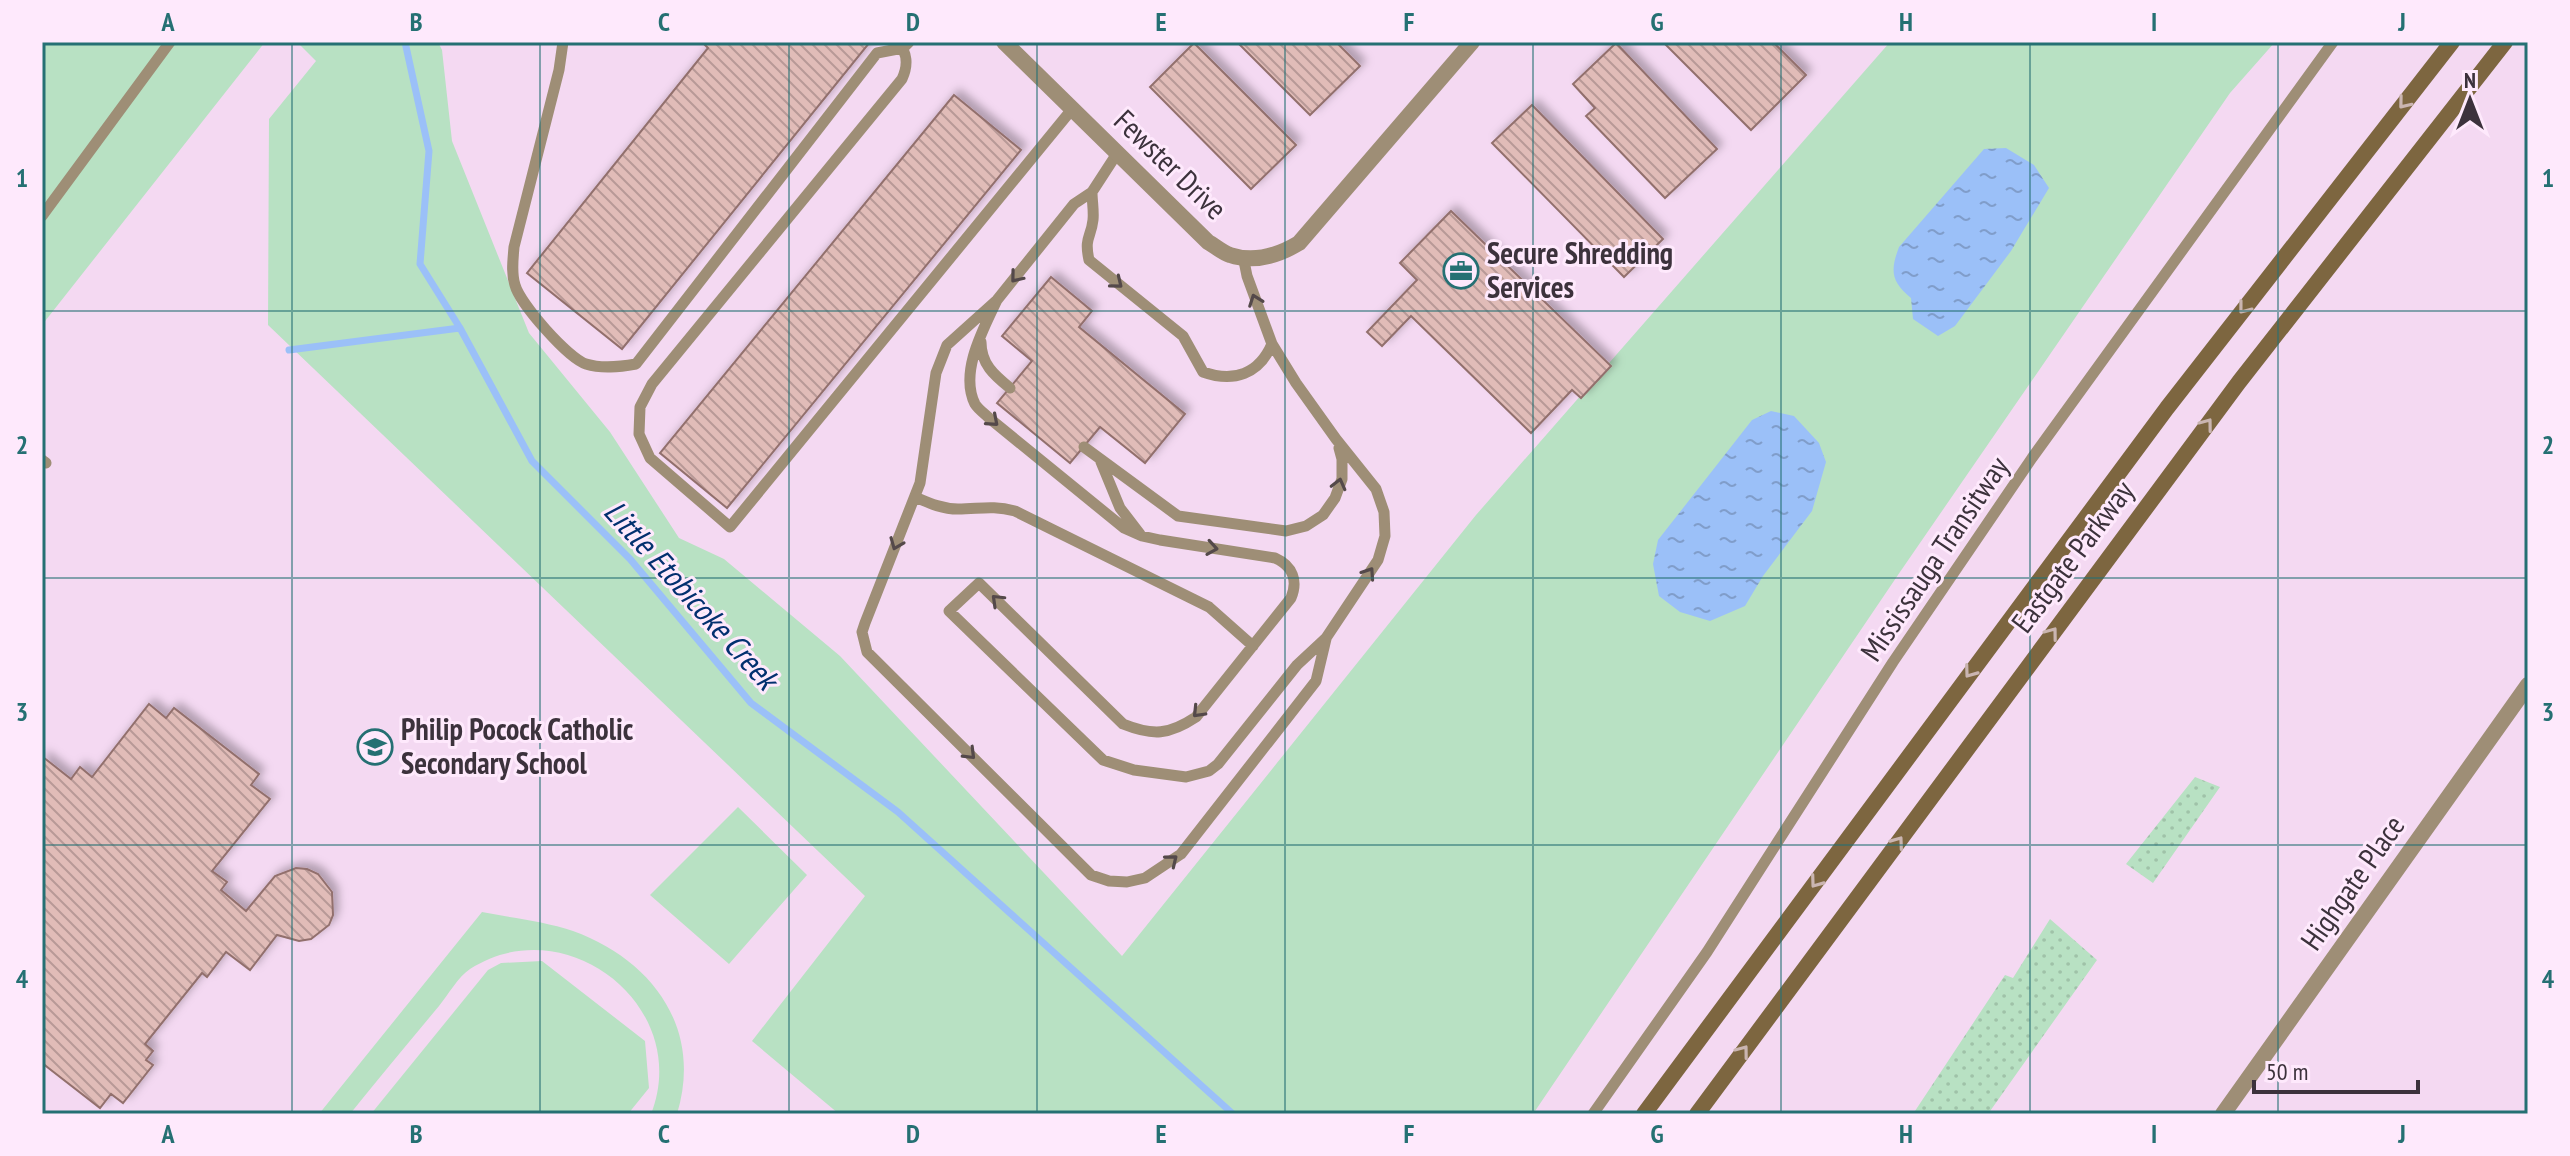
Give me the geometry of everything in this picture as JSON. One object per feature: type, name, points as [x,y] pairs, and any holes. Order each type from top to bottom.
[{"type":"main road","name":"Eastgate Parkway","points":[[1644,1114],[2158,420],[2452,42]]},
{"type":"main road","name":"Eastgate Parkway","points":[[1697,1114],[2239,382],[2505,42]]},
{"type":"street","name":"Fewster Drive","points":[[1004,42],[1208,242],[1230,255],[1259,258],[1280,254],[1299,243],[1472,42]]},
{"type":"street","name":"Highgate Place","points":[[2223,1114],[2528,685]]},
{"type":"lane","points":[[42,216],[170,42]]},
{"type":"lane","points":[[563,42],[514,247],[512,269],[515,286],[524,303],[575,357],[583,363],[602,367],[636,364],[877,53],[903,44],[907,67],[902,79],[652,384],[640,407],[639,434],[650,458],[730,527],[1073,108]]},
{"type":"lane","name":"Mississauga Transitway","points":[[1593,1114],[1707,952],[1893,662],[2032,458],[2333,42]]},
{"type":"lane","points":[[1118,152],[1092,192],[1074,204],[997,300],[957,333],[940,358],[920,483],[862,632],[867,652],[1091,875],[1109,881],[1127,882],[1145,878],[1181,854],[1316,681],[1326,638]]},
{"type":"lane","points":[[1092,192],[1093,222],[1086,247],[1089,260],[1183,336],[1203,372],[1231,378],[1245,374],[1267,356],[1272,344]]},
{"type":"lane","points":[[997,300],[973,354],[971,379],[975,404],[989,418],[1124,528],[1142,536],[1275,558],[1289,567],[1295,582],[1291,598],[1196,717],[1180,728],[1161,733],[1141,731],[1123,724],[979,583],[949,611],[1103,760],[1134,770],[1186,777],[1209,771],[1218,764],[1297,665],[1326,638],[1378,560],[1385,536],[1384,512],[1376,489],[1336,439],[1272,344],[1247,276],[1243,256]]},
{"type":"lane","points":[[982,333],[980,346],[983,359],[989,370],[1010,388]]},
{"type":"lane","points":[[1084,447],[1178,516],[1286,531],[1306,526],[1323,515],[1335,498],[1342,479],[1342,459],[1336,439]]},
{"type":"lane","points":[[1101,461],[1120,508],[1142,536]]},
{"type":"lane","points":[[915,497],[935,506],[958,509],[998,507],[1015,511],[1209,607],[1253,646]]},
{"type":"green space","points":[[42,42],[265,42],[42,325]]},
{"type":"green space","points":[[297,42],[438,42],[442,50],[452,141],[529,333],[610,432],[679,538],[724,559],[840,656],[1122,956],[1476,515],[1890,42],[2275,42],[2230,93],[1900,572],[1533,1114],[839,1114],[752,1041],[865,896],[268,325],[269,119],[316,61]]},
{"type":"green space","points":[[2195,777],[2220,787],[2153,883],[2126,864]]},
{"type":"green space","points":[[738,807],[807,875],[729,964],[650,895]]},
{"type":"green space","points":[[482,912],[573,931],[627,960],[648,979],[677,1026],[683,1054],[683,1083],[677,1114],[651,1114],[659,1075],[654,1037],[638,1005],[612,978],[581,959],[545,950],[507,953],[470,969],[350,1114],[319,1114]]},
{"type":"green space","points":[[2050,919],[2097,960],[1988,1114],[1913,1114],[2005,975],[2013,978]]},
{"type":"green space","points":[[542,961],[645,1041],[649,1088],[628,1114],[371,1114],[488,970],[501,963]]},
{"type":"water","points":[[2006,148],[2034,165],[2049,188],[2011,251],[1955,326],[1938,336],[1913,319],[1911,298],[1896,281],[1894,263],[1899,247],[1984,149]]},
{"type":"water","points":[[1771,411],[1794,416],[1819,443],[1826,462],[1812,511],[1763,576],[1745,606],[1710,621],[1680,612],[1659,596],[1653,564],[1658,540],[1752,420]]},
{"type":"building","points":[[702,42],[870,42],[622,349],[527,273],[708,48]]},
{"type":"building","points":[[1237,42],[1336,42],[1360,66],[1310,115]]},
{"type":"building","points":[[1663,42],[1773,42],[1806,75],[1751,130]]},
{"type":"building","points":[[1194,43],[1296,145],[1251,189],[1150,87]]},
{"type":"building","points":[[1616,43],[1717,149],[1665,198],[1586,116],[1595,108],[1573,84]]},
{"type":"building","points":[[954,95],[1021,150],[727,508],[660,453]]},
{"type":"building","points":[[1532,105],[1663,239],[1624,277],[1492,143]]},
{"type":"building","points":[[1451,211],[1611,366],[1581,398],[1572,390],[1531,433],[1411,316],[1382,346],[1367,332],[1417,280],[1400,263]]},
{"type":"building","points":[[1051,277],[1092,311],[1079,327],[1185,414],[1145,463],[1100,427],[1070,463],[997,403],[1032,361],[1002,336]]},
{"type":"building","points":[[149,704],[166,718],[174,708],[259,774],[251,785],[270,799],[212,871],[227,882],[221,890],[246,911],[275,876],[296,868],[307,869],[318,874],[332,892],[333,915],[329,925],[311,939],[299,941],[277,935],[250,970],[226,952],[207,977],[202,973],[145,1044],[153,1051],[146,1060],[153,1065],[123,1103],[111,1094],[100,1108],[42,1063],[42,759],[71,779],[80,767],[92,777]]},
{"type":"waterway","name":"Little Etobicoke Creek","points":[[405,42],[429,151],[420,264],[460,328],[532,461],[630,559],[751,703],[898,812],[1233,1114]]},
{"type":"waterway","points":[[289,350],[460,328]]},
{"type":"place","name":"Secure Shredding Services","points":[[1461,271]]},
{"type":"place","name":"Philip Pocock Catholic Secondary School","points":[[375,747]]}]
